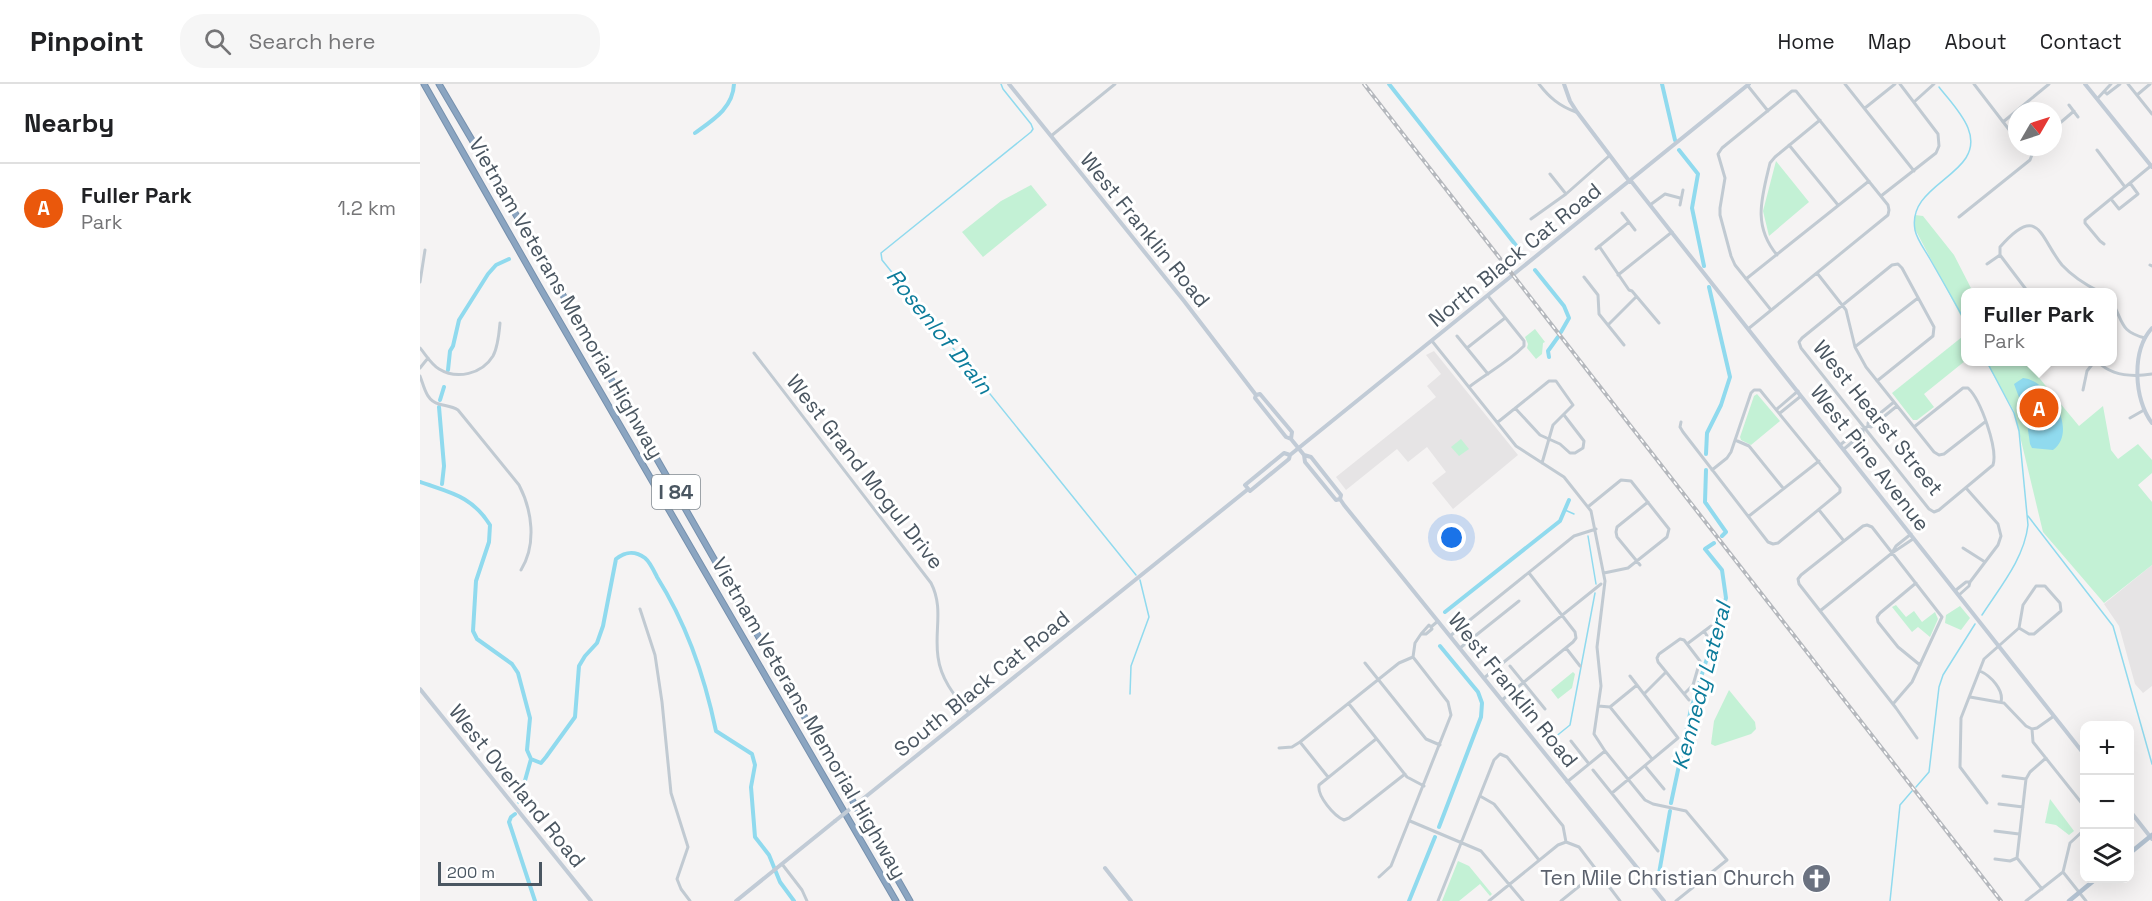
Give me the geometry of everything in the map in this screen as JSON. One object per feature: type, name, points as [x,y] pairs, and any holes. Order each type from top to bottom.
[{"type":"highway","name":"Vietnam Veterans Memorial Highway","points":[[424,84],[896,901]]},
{"type":"highway","name":"Vietnam Veterans Memorial Highway","points":[[439,84],[552,276],[910,901]]},
{"type":"main road","points":[[2134,850],[2151,837]]},
{"type":"main road","points":[[2069,901],[2092,883]]},
{"type":"street","name":"West Franklin Road","points":[[1009,84],[1184,301],[1256,395],[1260,394],[1292,432],[1291,439],[1304,455],[1311,457],[1341,495],[1340,499],[1664,901]]},
{"type":"street","points":[[1051,136],[1115,84]]},
{"type":"street","points":[[1539,84],[1550,98],[1564,108],[1577,112]]},
{"type":"street","name":"West Pine Avenue","points":[[1564,84],[1570,101],[1609,156],[1672,232],[2080,748]]},
{"type":"street","points":[[1748,84],[1768,111]]},
{"type":"street","name":"North Black Cat Road","points":[[1299,448],[1748,84]]},
{"type":"street","points":[[1845,84],[1914,171]]},
{"type":"street","points":[[1864,108],[1898,84],[1938,134],[1940,143],[1936,153],[1881,196]]},
{"type":"street","points":[[1914,102],[1934,84]]},
{"type":"street","points":[[1974,84],[2008,128]]},
{"type":"street","points":[[2003,122],[2047,84]]},
{"type":"street","points":[[2085,84],[2152,165],[2085,220],[2085,223],[2104,244]]},
{"type":"street","points":[[2097,99],[2111,84]]},
{"type":"street","points":[[2104,92],[2107,94],[2120,84]]},
{"type":"street","points":[[2128,84],[2152,114]]},
{"type":"street","points":[[2137,95],[2150,84]]},
{"type":"street","points":[[1748,328],[1771,310],[1817,273],[1888,215],[1888,205],[1796,91],[1722,148],[1718,154],[1725,178],[1720,208],[1731,256],[1771,310]]},
{"type":"street","points":[[2069,105],[2079,117]]},
{"type":"street","points":[[2062,121],[2074,111]]},
{"type":"street","points":[[1777,255],[1767,242],[1760,206],[1770,163],[1820,120]]},
{"type":"street","points":[[1789,145],[1838,205]]},
{"type":"street","points":[[2097,150],[2125,187]]},
{"type":"street","points":[[1531,219],[1566,194],[1609,156]]},
{"type":"street","points":[[1959,217],[2030,160],[2031,156]]},
{"type":"street","points":[[1550,174],[1566,194]]},
{"type":"street","points":[[1746,279],[1869,180]]},
{"type":"street","points":[[2111,199],[2119,209],[2138,194],[2130,183]]},
{"type":"street","points":[[1680,205],[1683,190]]},
{"type":"street","points":[[1650,205],[1665,194],[1680,198]]},
{"type":"street","points":[[1622,213],[1635,230]]},
{"type":"street","points":[[1629,222],[1598,247],[1629,290],[1637,296],[1659,323]]},
{"type":"street","points":[[2025,288],[2000,255],[2000,247],[2020,229],[2027,226],[2042,231],[2065,268],[2093,288]]},
{"type":"street","points":[[1618,275],[1672,232]]},
{"type":"street","points":[[420,282],[425,250]]},
{"type":"street","points":[[1987,264],[2000,255]]},
{"type":"street","points":[[1842,306],[1892,266],[1898,264],[1934,327],[1935,332],[1932,337],[1877,381]]},
{"type":"street","points":[[1817,273],[1847,315],[1855,347],[1866,367],[1934,452],[1939,455],[1944,454],[1985,422]]},
{"type":"street","points":[[1584,277],[1598,295],[1599,314],[1624,345]]},
{"type":"street","points":[[1469,387],[1491,374],[1524,344],[1488,296]]},
{"type":"street","points":[[1608,325],[1637,296]]},
{"type":"street","points":[[1855,347],[1918,298]]},
{"type":"street","name":"West Hearst Street","points":[[1842,306],[1802,338],[1799,342],[1801,348],[1929,509],[1934,512],[1939,510],[1966,489]]},
{"type":"street","points":[[2117,312],[2126,330],[2133,335],[2145,338]]},
{"type":"street","points":[[1467,348],[1505,318]]},
{"type":"street","points":[[420,348],[439,369],[450,374],[467,374],[475,371],[494,355],[501,324]]},
{"type":"street","points":[[2152,328],[2141,349],[2138,375],[2138,391],[2144,410],[2152,423]]},
{"type":"street","points":[[1457,336],[1488,374]]},
{"type":"street","points":[[1432,341],[1516,446],[1564,477],[1589,506],[1596,529],[1605,589],[1597,647],[1601,686],[1594,734],[1605,751],[1649,802],[1686,811],[1727,860],[1676,901]]},
{"type":"street","name":"West Grand Mogul Drive","points":[[754,353],[931,583],[939,607],[937,648],[940,668],[949,688],[969,713]]},
{"type":"street","points":[[420,368],[428,358]]},
{"type":"street","points":[[2083,390],[2087,371],[2092,366]]},
{"type":"street","points":[[2103,366],[2115,373],[2152,374]]},
{"type":"street","points":[[420,376],[431,400],[435,404],[450,406],[458,410],[523,492],[531,513],[531,530],[526,562],[520,570]]},
{"type":"street","points":[[1498,422],[1553,380],[1573,405],[1553,425],[1542,463]]},
{"type":"street","points":[[1914,427],[1964,388],[1968,388],[1985,422],[1995,457],[1993,465],[1966,489],[1998,524],[2001,536],[1998,545],[1970,582],[1957,592]]},
{"type":"street","points":[[1682,422],[1680,427],[1683,432],[1712,470],[1749,516],[1768,542],[1778,543],[1838,495],[1840,488],[1763,392],[1756,390],[1751,393],[1729,456],[1712,470]]},
{"type":"street","points":[[1777,409],[1800,394]]},
{"type":"street","points":[[1780,412],[1800,394]]},
{"type":"street","points":[[1844,449],[1863,434],[1868,423],[1894,402]]},
{"type":"street","points":[[1840,444],[1860,429],[1871,427],[1898,406]]},
{"type":"street","points":[[1515,408],[1536,432],[1574,454],[1582,449],[1583,440],[1564,415]]},
{"type":"street","points":[[2130,418],[2144,410]]},
{"type":"street","points":[[1735,440],[1749,446],[1784,489]]},
{"type":"street","name":"South Black Cat Road","points":[[736,901],[1247,490],[1250,491],[1299,448]]},
{"type":"street","name":"South Black Cat Road","points":[[1247,490],[1245,485],[1284,453],[1290,455]]},
{"type":"street","points":[[1749,516],[1818,461]]},
{"type":"street","points":[[1589,506],[1621,480],[1626,479],[1631,481],[1667,526],[1669,532],[1667,537],[1622,570],[1604,573]]},
{"type":"street","points":[[1640,565],[1617,537],[1616,532],[1617,527],[1648,502]]},
{"type":"street","points":[[1819,510],[1844,541]]},
{"type":"street","points":[[1893,704],[1912,682],[1942,616],[1872,527],[1867,525],[1798,579],[1799,585],[1917,738]]},
{"type":"street","points":[[1450,636],[1574,536],[1586,530],[1596,529]]},
{"type":"street","points":[[1820,611],[1892,553],[1896,546],[1913,536]]},
{"type":"street","points":[[1963,548],[1985,562]]},
{"type":"street","points":[[1502,700],[1576,638],[1575,632],[1529,573]]},
{"type":"street","points":[[1916,583],[1880,613],[1878,622],[1899,647],[1920,665]]},
{"type":"street","points":[[1484,678],[1601,584]]},
{"type":"street","points":[[1987,803],[1960,767],[1960,724],[1986,656],[2019,628],[2023,605],[2035,588],[2040,585],[2047,587],[2060,603],[2059,613],[2034,634],[2029,634],[2019,628]]},
{"type":"street","points":[[1460,648],[1518,601]]},
{"type":"street","points":[[640,609],[655,655],[671,793],[688,847],[677,879],[690,901]]},
{"type":"street","points":[[1379,878],[1391,866],[1451,713],[1449,702],[1413,657],[1415,643],[1421,634],[1429,625],[1431,627],[1438,621]]},
{"type":"street","points":[[1687,645],[1711,626]]},
{"type":"street","points":[[1704,631],[1709,639]]},
{"type":"street","points":[[1684,694],[1693,685],[1700,661],[1680,639],[1659,654],[1657,658],[1667,672],[1684,694],[1689,700]]},
{"type":"street","points":[[1566,648],[1580,666]]},
{"type":"street","points":[[1279,748],[1292,747],[1300,742],[1400,663],[1413,657]]},
{"type":"street","points":[[1365,663],[1426,739],[1440,745]]},
{"type":"street","points":[[1510,666],[1545,709]]},
{"type":"street","points":[[1980,671],[1988,675],[2001,692],[2001,702]]},
{"type":"street","points":[[1644,694],[1667,672]]},
{"type":"street","points":[[1612,793],[1678,738],[1630,676]]},
{"type":"street","points":[[1598,706],[1610,707],[1637,685]]},
{"type":"street","name":"West Overland Road","points":[[420,689],[591,901]]},
{"type":"street","points":[[1970,697],[2001,702],[2010,707],[2026,726],[2032,729],[2054,716]]},
{"type":"street","points":[[1348,704],[1405,774],[1411,780],[1424,786]]},
{"type":"street","points":[[1610,707],[1653,760]]},
{"type":"street","points":[[2032,729],[2033,742],[2080,800]]},
{"type":"street","points":[[1376,738],[1318,787],[1319,793],[1339,818],[1344,820],[1405,774]]},
{"type":"street","points":[[1571,741],[1589,764]]},
{"type":"street","points":[[1300,742],[1328,777]]},
{"type":"street","points":[[1568,782],[1605,751]]},
{"type":"street","points":[[1438,901],[1494,760],[1500,754],[1506,757],[1563,826],[1566,842]]},
{"type":"street","points":[[2042,889],[2017,858],[2026,779],[2030,772],[2046,758]]},
{"type":"street","points":[[1645,766],[1664,789]]},
{"type":"street","points":[[1593,770],[1658,851]]},
{"type":"street","points":[[2003,776],[2026,779]]},
{"type":"street","points":[[1480,796],[1496,806],[1539,860]]},
{"type":"street","points":[[1999,804],[2023,807]]},
{"type":"street","points":[[2134,816],[2151,837]]},
{"type":"street","points":[[1410,821],[1481,851],[1523,901]]},
{"type":"street","points":[[1995,831],[2019,834]]},
{"type":"street","points":[[2026,901],[2063,872],[2070,843],[2080,834]]},
{"type":"street","points":[[1490,901],[1558,845],[1566,842],[1579,847],[1620,901]]},
{"type":"street","points":[[1995,859],[2010,861],[2017,858]]},
{"type":"street","points":[[782,864],[802,890],[807,901]]},
{"type":"street","points":[[1105,868],[1131,901]]},
{"type":"street","points":[[1561,901],[1598,871]]},
{"type":"street","points":[[2063,872],[2086,901]]},
{"type":"shaded area","points":[[1434,351],[1518,455],[1453,509],[1432,483],[1446,472],[1427,447],[1408,462],[1397,449],[1346,490],[1336,477],[1436,397],[1427,386],[1441,374],[1426,355]]},
{"type":"shaded area","points":[[2152,565],[2152,686],[2143,693],[2135,684],[2119,626],[2104,604]]},
{"type":"green space","points":[[1776,161],[1809,202],[1769,236],[1763,211]]},
{"type":"green space","points":[[1031,185],[1047,205],[983,257],[962,232],[1001,201]]},
{"type":"green space","points":[[1915,215],[1923,216],[1954,255],[1971,288],[1961,288],[1961,316],[1915,229]]},
{"type":"green space","points":[[1535,329],[1545,342],[1542,354],[1536,359],[1527,348],[1525,337]]},
{"type":"green space","points":[[1961,338],[1961,364],[1924,394],[1934,407],[1917,420],[1913,420],[1892,393]]},
{"type":"green space","points":[[1988,366],[2029,366],[2079,426],[2103,406],[2111,450],[2118,459],[2138,444],[2152,460],[2152,473],[2138,485],[2152,502],[2152,565],[2104,603],[2043,532],[2014,411]]},
{"type":"green space","points":[[1757,394],[1780,421],[1751,445],[1741,440],[1740,437],[1754,396]]},
{"type":"green space","points":[[1461,439],[1469,449],[1459,456],[1451,447]]},
{"type":"green space","points":[[1896,605],[1906,617],[1914,611],[1922,622],[1935,612],[1938,619],[1930,637],[1918,627],[1912,632],[1892,607]]},
{"type":"green space","points":[[1960,606],[1970,618],[1961,630],[1945,623],[1946,615]]},
{"type":"green space","points":[[1573,672],[1575,674],[1572,688],[1558,699],[1551,690]]},
{"type":"green space","points":[[1729,690],[1755,722],[1756,729],[1751,734],[1715,746],[1711,744],[1714,721]]},
{"type":"green space","points":[[2050,799],[2074,831],[2069,835],[2056,825],[2045,823]]},
{"type":"green space","points":[[1458,861],[1469,866],[1492,894],[1490,896],[1480,884],[1459,901],[1442,901]]},
{"type":"water","points":[[2023,378],[2042,387],[2058,408],[2063,431],[2060,442],[2053,450],[2032,448],[2030,444],[2026,416],[2014,384]]},
{"type":"waterway","points":[[695,133],[726,107],[734,84]]},
{"type":"waterway","name":"Rosenlof Drain","points":[[1001,84],[1031,124],[1033,129],[1031,132],[881,253],[882,260],[1136,575]]},
{"type":"waterway","points":[[1389,84],[1522,253]]},
{"type":"waterway","name":"Kennedy Lateral","points":[[1662,84],[1675,140]]},
{"type":"waterway","points":[[1939,87],[1965,122],[1971,144],[1966,157],[1957,168],[1922,200],[1915,214],[1915,230],[1961,314]]},
{"type":"waterway","name":"Kennedy Lateral","points":[[1679,150],[1698,174],[1692,208],[1704,266]]},
{"type":"waterway","points":[[448,370],[450,351],[459,320],[488,274],[496,265],[509,259]]},
{"type":"waterway","points":[[1535,270],[1564,306],[1569,318],[1561,332]]},
{"type":"waterway","name":"Kennedy Lateral","points":[[1706,454],[1707,433],[1721,405],[1730,377],[1709,287]]},
{"type":"waterway","points":[[1549,357],[1548,351],[1558,337]]},
{"type":"waterway","points":[[1982,615],[2016,561],[2022,549],[2028,525],[2019,431],[2014,413],[1989,366]]},
{"type":"waterway","points":[[440,400],[444,387]]},
{"type":"waterway","points":[[439,407],[444,466],[442,484]]},
{"type":"waterway","name":"Kennedy Lateral","points":[[1706,470],[1705,502],[1726,532],[1722,536]]},
{"type":"waterway","points":[[420,482],[460,497],[476,508],[490,525],[489,542],[476,581],[473,631],[477,639],[512,664],[518,673],[530,718],[527,750],[531,759],[541,763],[575,717],[579,666],[597,643],[603,626],[616,559],[626,553],[633,553],[647,560],[686,632],[700,671],[716,731],[752,754],[755,765],[751,787],[755,837],[769,855],[780,882],[794,901]]},
{"type":"waterway","points":[[1445,612],[1560,521],[1569,500]]},
{"type":"waterway","points":[[1565,510],[1574,514]]},
{"type":"waterway","points":[[2028,516],[2113,626],[2152,764]]},
{"type":"waterway","points":[[1588,536],[1596,584]]},
{"type":"waterway","name":"Kennedy Lateral","points":[[1671,803],[1691,709],[1726,598],[1722,570],[1705,549],[1714,543]]},
{"type":"waterway","name":"Rosenlof Drain","points":[[1130,694],[1131,666],[1149,617],[1140,580]]},
{"type":"waterway","points":[[1549,742],[1570,725],[1595,593]]},
{"type":"waterway","points":[[1916,787],[1929,772],[1939,687],[1943,675],[1975,624]]},
{"type":"waterway","points":[[1439,827],[1481,717],[1482,703],[1478,692],[1440,646]]},
{"type":"waterway","points":[[519,802],[531,759]]},
{"type":"waterway","points":[[1890,901],[1900,805],[1912,791]]},
{"type":"waterway","name":"Kennedy Lateral","points":[[1658,879],[1670,811]]},
{"type":"waterway","points":[[515,814],[509,822],[535,901]]},
{"type":"waterway","points":[[1409,901],[1435,837]]},
{"type":"railway","points":[[1364,84],[2001,901]]},
{"type":"place","name":"Fuller Park","points":[[2039,408]]},
{"type":"place","name":"Ten Mile Christian Church","points":[[1816,878]]}]
